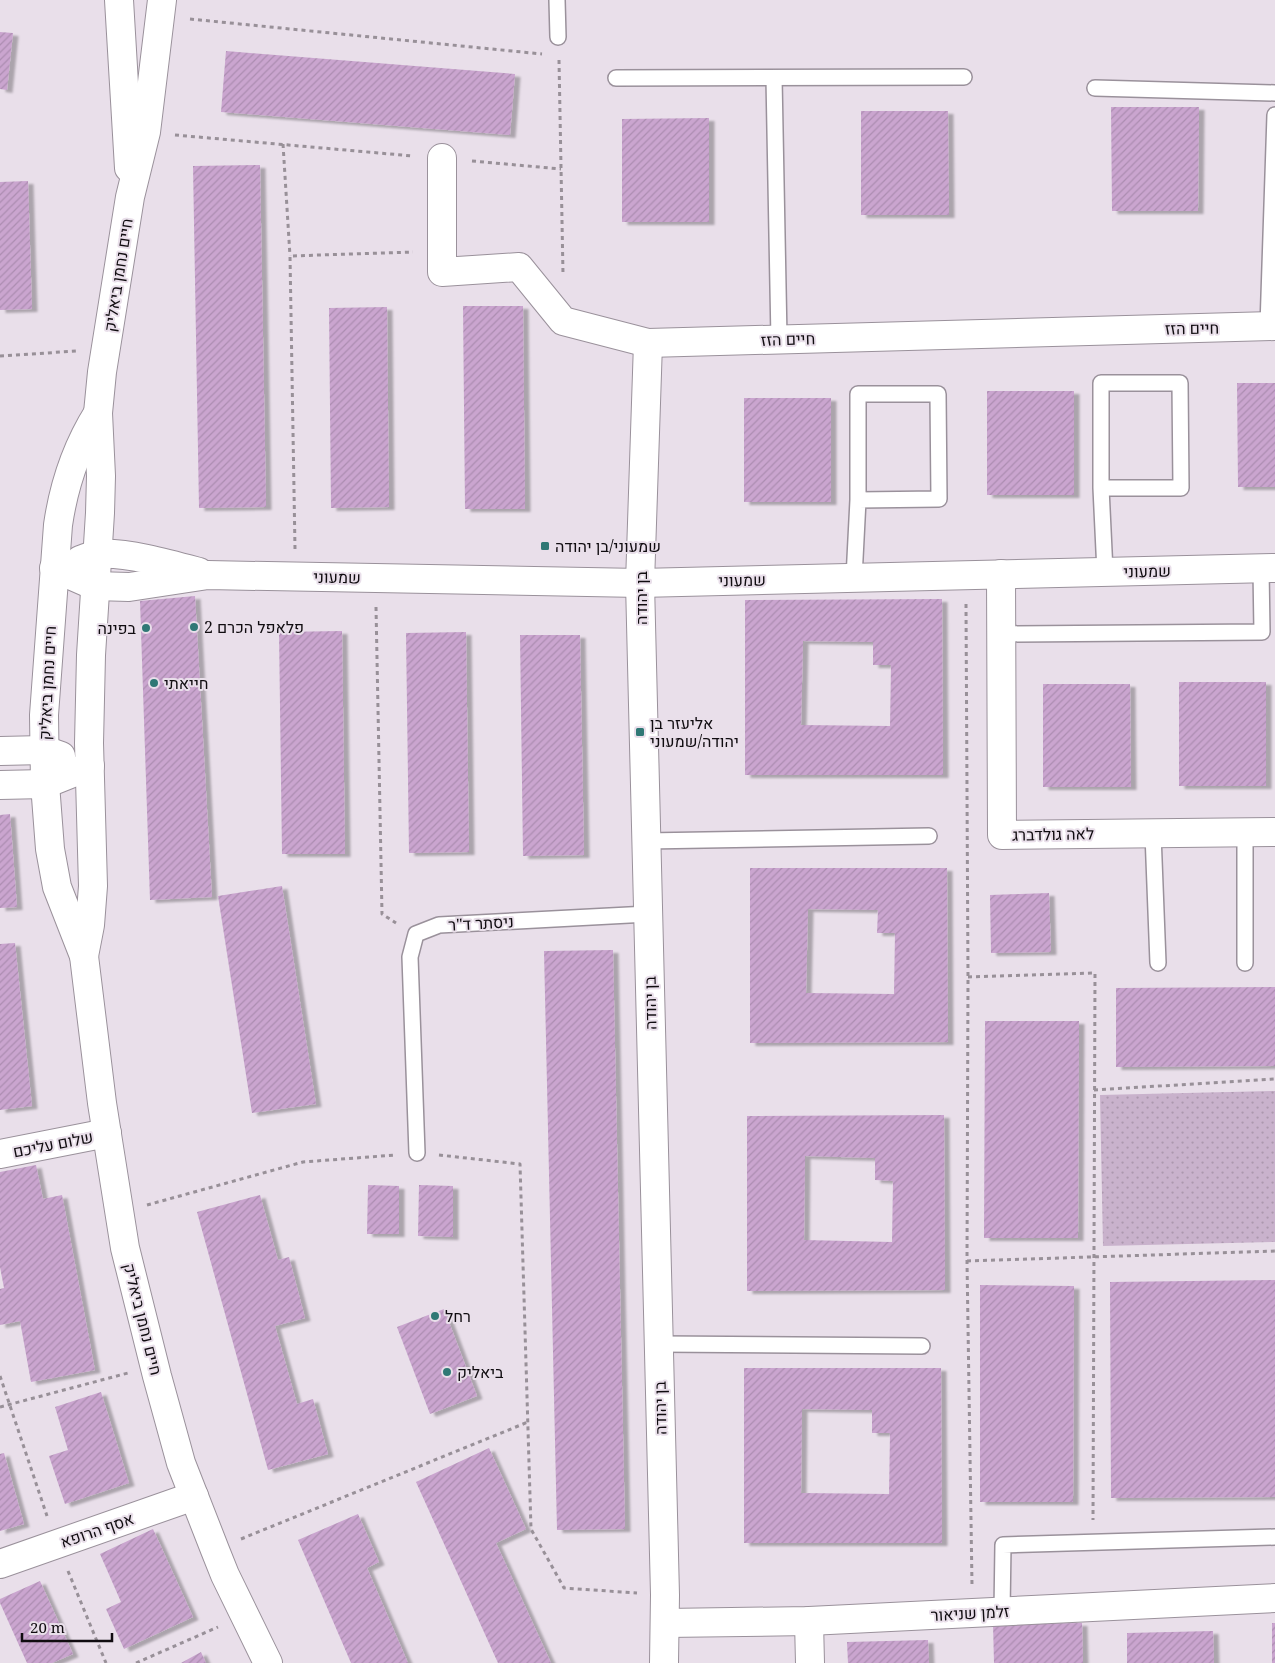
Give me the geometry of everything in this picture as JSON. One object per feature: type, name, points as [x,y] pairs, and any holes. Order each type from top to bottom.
[{"type":"street","points":[[108,0],[121,36]]},
{"type":"street","name":"חיים נחמן ביאליק","points":[[119,0],[130,197]]},
{"type":"street","name":"חיים נחמן ביאליק","points":[[84,956],[90,924],[93,886],[90,766],[91,655],[101,476],[98,413],[130,197],[146,132],[156,53],[171,6]]},
{"type":"street","points":[[442,158],[442,272],[519,267],[563,322]]},
{"type":"street","name":"חיים הזז","points":[[563,322],[648,343],[1271,326]]},
{"type":"street","name":"בן יהודה","points":[[648,343],[640,583],[666,1623],[664,1663]]},
{"type":"street","name":"חיים נחמן ביאליק","points":[[98,413],[75,454],[62,496],[58,525],[44,715],[45,784],[50,848],[57,886],[84,956],[107,1133],[125,1248],[155,1366],[181,1463],[225,1575],[268,1663]]},
{"type":"street","name":"שמעוני","points":[[54,568],[98,554],[142,558],[208,575]]},
{"type":"street","name":"שמעוני","points":[[54,568],[95,586],[129,587],[208,575],[640,583],[1268,568]]},
{"type":"street","name":"לאה גולדברג","points":[[1001,574],[1002,835],[1275,832]]},
{"type":"street","points":[[0,751],[44,750],[90,766]]},
{"type":"street","points":[[0,785],[45,784],[90,766]]},
{"type":"street","name":"שלום עליכם","points":[[0,1154],[107,1133]]},
{"type":"street","name":"אסף הרופא","points":[[0,1564],[194,1496]]},
{"type":"street","name":"זלמן שניאור","points":[[666,1623],[809,1621],[1275,1598]]},
{"type":"street","points":[[809,1621],[810,1663]]},
{"type":"lane","points":[[557,0],[558,37]]},
{"type":"lane","points":[[616,78],[964,77]]},
{"type":"lane","points":[[774,78],[779,339]]},
{"type":"lane","points":[[1095,88],[1275,93]]},
{"type":"lane","points":[[1271,326],[1275,115]]},
{"type":"lane","points":[[1101,488],[1181,488],[1180,383],[1101,383],[1101,488],[1104,572]]},
{"type":"lane","points":[[854,578],[858,500],[858,394],[938,394],[939,499],[858,500]]},
{"type":"lane","points":[[1001,634],[1262,632],[1268,568]]},
{"type":"lane","points":[[1244,964],[1245,833]]},
{"type":"lane","points":[[1154,834],[1158,963]]},
{"type":"lane","points":[[646,841],[929,836]]},
{"type":"lane","name":"ניסתר ד\"ר","points":[[416,934],[439,925],[648,914]]},
{"type":"lane","points":[[416,934],[410,958],[417,1153]]},
{"type":"lane","points":[[659,1344],[922,1346]]},
{"type":"lane","points":[[1002,1611],[1003,1545],[1275,1537]]},
{"type":"path","points":[[171,6],[549,55]]},
{"type":"path","points":[[559,56],[563,322]]},
{"type":"path","points":[[146,132],[561,168]]},
{"type":"path","points":[[284,144],[290,256],[296,576]]},
{"type":"path","points":[[290,256],[442,251]]},
{"type":"path","points":[[0,356],[106,350]]},
{"type":"path","points":[[966,575],[967,1262],[973,1613]]},
{"type":"path","points":[[376,578],[382,914],[416,934]]},
{"type":"path","points":[[968,977],[1095,973],[1092,1543]]},
{"type":"path","points":[[1094,1090],[1275,1079]]},
{"type":"path","points":[[120,1213],[303,1162],[417,1153],[520,1164],[531,1529],[564,1588],[665,1595]]},
{"type":"path","points":[[967,1262],[1275,1251]]},
{"type":"path","points":[[0,1408],[155,1366]]},
{"type":"path","points":[[215,1550],[528,1422]]},
{"type":"path","points":[[136,1663],[244,1615]]},
{"type":"shaded area","points":[[1275,1091],[1275,1242],[1103,1246],[1100,1095]]},
{"type":"building","points":[[0,32],[13,33],[7,90],[0,89]]},
{"type":"building","points":[[226,51],[515,74],[510,135],[221,112]]},
{"type":"building","points":[[1111,107],[1199,107],[1198,211],[1112,211]]},
{"type":"building","points":[[861,111],[948,111],[949,215],[861,215]]},
{"type":"building","points":[[709,118],[709,222],[622,222],[622,119]]},
{"type":"building","points":[[260,165],[266,507],[199,508],[193,166]]},
{"type":"building","points":[[28,181],[32,309],[0,310],[0,182]]},
{"type":"building","points":[[463,306],[523,306],[525,509],[465,509]]},
{"type":"building","points":[[387,307],[389,507],[331,508],[329,308]]},
{"type":"building","points":[[1237,383],[1275,383],[1275,487],[1238,487]]},
{"type":"building","points":[[987,391],[1074,391],[1074,495],[987,495]]},
{"type":"building","points":[[744,398],[831,398],[831,502],[744,502]]},
{"type":"building","points":[[195,596],[212,897],[150,900],[140,601]]},
{"type":"building","points":[[942,599],[943,775],[745,775],[745,600]],"holes":[[[803,641],[873,642],[873,665],[891,665],[890,726],[801,725]]]},
{"type":"building","points":[[342,631],[345,854],[282,854],[279,632]]},
{"type":"building","points":[[466,632],[469,852],[409,853],[406,633]]},
{"type":"building","points":[[520,635],[580,635],[584,855],[523,856]]},
{"type":"building","points":[[1179,682],[1266,682],[1266,786],[1179,786]]},
{"type":"building","points":[[1043,684],[1130,684],[1131,787],[1043,787]]},
{"type":"building","points":[[10,814],[17,907],[0,908],[0,815]]},
{"type":"building","points":[[750,868],[947,868],[948,1042],[750,1043]],"holes":[[[808,909],[878,910],[877,933],[895,933],[894,994],[806,993]]]},
{"type":"building","points":[[282,886],[316,1104],[252,1113],[218,896]]},
{"type":"building","points":[[1049,893],[1051,952],[991,953],[990,895]]},
{"type":"building","points":[[15,943],[32,1106],[0,1110],[0,944]]},
{"type":"building","points":[[613,950],[625,1529],[557,1530],[544,951]]},
{"type":"building","points":[[1275,987],[1275,1066],[1116,1067],[1116,988]]},
{"type":"building","points":[[985,1021],[1079,1021],[1078,1238],[984,1238]]},
{"type":"building","points":[[944,1115],[945,1290],[747,1291],[747,1116]],"holes":[[[805,1156],[875,1158],[875,1180],[893,1181],[892,1242],[804,1240]]]},
{"type":"building","points":[[36,1165],[43,1199],[62,1195],[95,1370],[31,1382],[20,1321],[0,1325],[0,1289],[4,1288],[0,1267],[0,1172]]},
{"type":"building","points":[[368,1185],[399,1186],[399,1234],[367,1234]]},
{"type":"building","points":[[419,1185],[453,1186],[453,1237],[418,1236]]},
{"type":"building","points":[[260,1195],[278,1260],[289,1257],[305,1318],[275,1326],[297,1404],[313,1399],[328,1454],[268,1470],[197,1212]]},
{"type":"building","points":[[1275,1280],[1275,1497],[1111,1498],[1110,1282]]},
{"type":"building","points":[[980,1285],[1074,1286],[1073,1502],[980,1502]]},
{"type":"building","points":[[444,1309],[477,1396],[430,1414],[397,1327]]},
{"type":"building","points":[[744,1368],[941,1368],[942,1543],[744,1543]],"holes":[[[802,1409],[872,1410],[872,1433],[890,1433],[889,1494],[801,1493]]]},
{"type":"building","points":[[101,1392],[129,1483],[65,1504],[49,1456],[68,1450],[55,1407]]},
{"type":"building","points":[[489,1448],[526,1529],[496,1543],[551,1663],[498,1663],[416,1482]]},
{"type":"building","points":[[4,1453],[24,1524],[0,1531],[0,1454]]},
{"type":"building","points":[[358,1514],[379,1562],[367,1568],[408,1663],[351,1663],[298,1540]]},
{"type":"building","points":[[153,1529],[193,1617],[124,1649],[106,1609],[121,1602],[100,1554]]},
{"type":"building","points":[[40,1581],[73,1654],[52,1663],[27,1663],[0,1603],[0,1599]]},
{"type":"building","points":[[1082,1623],[1083,1663],[994,1663],[993,1624]]},
{"type":"building","points":[[1272,1623],[1275,1623],[1275,1663],[1272,1663]]},
{"type":"building","points":[[1213,1631],[1214,1663],[1127,1663],[1127,1633]]},
{"type":"building","points":[[928,1640],[929,1663],[848,1663],[847,1642]]},
{"type":"building","points":[[201,1652],[206,1663],[181,1663]]},
{"type":"place","name":"שמעוני/בן יהודה","points":[[545,546]]},
{"type":"place","name":"פלאפל הכרם 2","points":[[194,627]]},
{"type":"place","name":"בפינה","points":[[146,628]]},
{"type":"place","name":"חייאתי","points":[[154,683]]},
{"type":"place","name":"אליעזר בן יהודה/שמעוני","points":[[640,732]]},
{"type":"place","name":"רחל","points":[[435,1316]]},
{"type":"place","name":"ביאליק","points":[[447,1372]]}]
